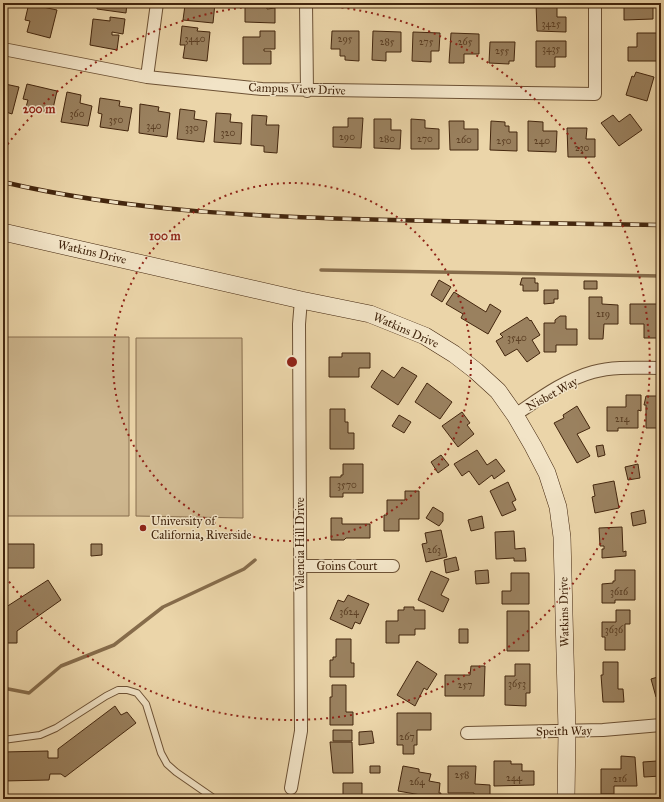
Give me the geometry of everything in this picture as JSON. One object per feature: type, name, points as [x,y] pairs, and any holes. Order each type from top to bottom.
[{"type":"main road","name":"Watkins Drive","points":[[3,232],[301,300],[370,314],[426,336],[454,354],[498,391],[515,415],[547,473],[558,507],[562,537],[567,731],[566,799]]},
{"type":"street","points":[[147,77],[157,3]]},
{"type":"street","points":[[306,3],[306,90]]},
{"type":"street","name":"Campus View Drive","points":[[3,49],[147,77],[217,85],[306,90],[595,94],[595,3]]},
{"type":"street","name":"Valencia Hill Drive","points":[[291,788],[301,731],[299,324],[301,300]]},
{"type":"street","name":"Nisbet Way","points":[[515,415],[564,384],[593,372],[616,369],[661,368]]},
{"type":"street","name":"Goins Court","points":[[300,566],[393,566]]},
{"type":"street","name":"Speith Way","points":[[467,733],[567,731],[661,725]]},
{"type":"lane","points":[[3,740],[40,734],[56,728],[118,690],[126,690],[137,693],[146,704],[161,753],[167,764],[215,799]]},
{"type":"shaded area","points":[[3,337],[129,337],[129,516],[3,516]]},
{"type":"shaded area","points":[[136,338],[242,338],[243,518],[136,516]]},
{"type":"building","points":[[29,3],[44,5],[43,7],[57,10],[50,38],[27,32],[30,21],[25,20]]},
{"type":"building","points":[[97,3],[127,3],[126,13],[97,9]]},
{"type":"building","points":[[194,3],[215,3],[213,23],[183,20],[185,5],[194,6]]},
{"type":"building","points":[[245,3],[267,3],[267,9],[275,8],[275,23],[245,22]]},
{"type":"building","points":[[536,3],[557,3],[557,17],[566,17],[566,32],[537,31]]},
{"type":"building","points":[[620,3],[653,3],[653,19],[624,20],[624,8]]},
{"type":"building","points":[[110,17],[125,19],[123,34],[112,32],[112,35],[119,35],[117,50],[90,45],[93,19],[110,21]]},
{"type":"building","points":[[182,26],[198,28],[197,31],[210,32],[207,61],[183,58],[185,45],[180,45]]},
{"type":"building","points":[[260,31],[275,31],[275,49],[264,49],[264,51],[271,51],[271,64],[243,64],[243,37],[260,37]]},
{"type":"building","points":[[332,31],[359,31],[359,61],[345,60],[345,56],[340,56],[340,49],[331,49]]},
{"type":"building","points":[[373,31],[401,32],[401,52],[386,52],[386,61],[372,60]]},
{"type":"building","points":[[413,32],[440,33],[439,51],[431,51],[431,62],[412,61]]},
{"type":"building","points":[[451,33],[479,34],[479,54],[464,54],[464,63],[449,63]]},
{"type":"building","points":[[637,33],[657,33],[657,61],[628,61],[628,47],[637,47]]},
{"type":"building","points":[[536,41],[566,41],[566,57],[555,57],[555,67],[536,67]]},
{"type":"building","points":[[490,42],[515,42],[514,61],[509,61],[509,64],[489,63]]},
{"type":"building","points":[[636,72],[654,77],[647,101],[626,95],[632,76],[634,77]]},
{"type":"building","points":[[5,84],[19,87],[12,114],[3,111],[3,89]]},
{"type":"building","points":[[27,84],[57,91],[52,113],[26,107],[28,100],[23,99]]},
{"type":"building","points":[[67,92],[81,95],[80,103],[92,106],[88,126],[61,122]]},
{"type":"building","points":[[100,98],[120,101],[119,106],[132,108],[128,131],[100,127],[102,114],[98,113]]},
{"type":"building","points":[[140,104],[159,107],[158,111],[170,113],[167,137],[139,133]]},
{"type":"building","points":[[180,109],[195,111],[194,119],[207,121],[204,142],[177,139]]},
{"type":"building","points":[[216,113],[231,114],[230,122],[242,123],[241,144],[214,142]]},
{"type":"building","points":[[630,114],[642,130],[619,146],[601,123],[613,115],[619,122]]},
{"type":"building","points":[[252,115],[267,116],[266,125],[279,125],[277,153],[264,152],[264,146],[251,145]]},
{"type":"building","points":[[348,118],[363,118],[361,148],[333,147],[333,127],[348,127]]},
{"type":"building","points":[[374,119],[391,119],[391,130],[401,130],[400,149],[374,148]]},
{"type":"building","points":[[411,119],[425,120],[425,128],[439,129],[439,149],[411,149]]},
{"type":"building","points":[[449,121],[464,121],[464,129],[478,129],[478,150],[450,150]]},
{"type":"building","points":[[491,121],[505,122],[505,126],[509,126],[509,132],[517,132],[517,151],[490,150]]},
{"type":"building","points":[[528,121],[543,122],[543,131],[557,131],[556,152],[528,151]]},
{"type":"building","points":[[567,128],[587,128],[586,139],[595,139],[595,157],[568,157]]},
{"type":"building","points":[[522,278],[535,278],[535,283],[538,283],[538,291],[523,291],[523,285],[520,285]]},
{"type":"building","points":[[439,280],[451,287],[442,302],[431,295]]},
{"type":"building","points":[[584,281],[597,281],[597,289],[584,289]]},
{"type":"building","points":[[544,290],[558,290],[558,299],[554,299],[554,303],[544,304]]},
{"type":"building","points":[[454,292],[486,312],[490,304],[501,311],[488,334],[461,318],[463,314],[446,304]]},
{"type":"building","points":[[589,297],[602,297],[602,304],[618,305],[618,324],[604,324],[603,339],[589,339]]},
{"type":"building","points":[[630,304],[661,304],[661,338],[644,338],[644,324],[630,324]]},
{"type":"building","points":[[560,316],[566,316],[566,329],[577,329],[577,345],[556,345],[556,352],[544,352],[544,323],[555,323],[555,320]]},
{"type":"building","points":[[527,317],[530,321],[531,320],[540,335],[532,340],[540,353],[527,362],[517,349],[505,356],[496,341],[503,337],[500,334]]},
{"type":"building","points":[[342,353],[370,353],[370,368],[359,368],[359,377],[329,377],[329,357],[342,357]]},
{"type":"building","points":[[402,367],[417,376],[398,405],[371,387],[382,370],[394,378]]},
{"type":"building","points":[[427,383],[452,402],[440,419],[415,402]]},
{"type":"building","points":[[626,395],[641,395],[641,411],[638,410],[638,428],[618,428],[618,431],[607,431],[607,407],[626,407]]},
{"type":"building","points":[[646,396],[660,396],[661,428],[646,428],[646,405],[644,405]]},
{"type":"building","points":[[577,406],[590,428],[577,434],[590,456],[577,463],[554,423],[564,418],[563,415]]},
{"type":"building","points":[[330,409],[345,409],[345,422],[348,422],[348,433],[354,433],[354,449],[330,449]]},
{"type":"building","points":[[462,412],[470,423],[467,425],[474,434],[458,447],[442,426]]},
{"type":"building","points":[[399,415],[411,422],[404,433],[392,426]]},
{"type":"building","points":[[603,445],[605,455],[598,457],[596,446]]},
{"type":"building","points":[[477,450],[487,465],[496,459],[505,471],[494,479],[492,475],[479,485],[469,471],[462,476],[454,464]]},
{"type":"building","points":[[441,455],[449,465],[438,473],[431,462]]},
{"type":"building","points":[[343,464],[363,464],[363,493],[343,493],[343,497],[330,497],[330,477],[341,477],[341,475],[343,475]]},
{"type":"building","points":[[638,464],[640,478],[628,480],[625,467]]},
{"type":"building","points":[[614,481],[619,508],[595,513],[592,497],[595,496],[593,485]]},
{"type":"building","points":[[508,482],[516,500],[512,502],[516,510],[502,516],[490,491]]},
{"type":"building","points":[[405,491],[419,491],[419,519],[399,519],[399,531],[384,531],[384,515],[387,515],[387,500],[405,500]]},
{"type":"building","points":[[433,507],[443,513],[443,521],[439,526],[426,518]]},
{"type":"building","points":[[644,510],[646,523],[633,526],[631,513]]},
{"type":"building","points":[[482,516],[484,528],[471,531],[468,520]]},
{"type":"building","points":[[331,518],[342,518],[342,524],[370,524],[370,538],[346,538],[344,540],[331,540]]},
{"type":"building","points":[[622,527],[623,552],[626,551],[626,556],[602,558],[602,549],[604,549],[604,546],[600,546],[599,528]]},
{"type":"building","points":[[441,530],[447,557],[426,562],[422,544],[427,543],[425,533]]},
{"type":"building","points":[[514,531],[515,549],[525,548],[526,561],[514,561],[514,558],[496,559],[495,532]]},
{"type":"building","points":[[3,544],[34,544],[34,568],[3,568]]},
{"type":"building","points":[[91,544],[102,544],[102,555],[91,556]]},
{"type":"building","points":[[456,557],[459,570],[446,573],[444,560]]},
{"type":"building","points":[[488,570],[489,583],[476,584],[475,571]]},
{"type":"building","points":[[615,570],[635,570],[635,600],[615,600],[615,603],[602,603],[602,584],[613,583],[613,581],[615,581]]},
{"type":"building","points":[[431,571],[449,579],[441,595],[449,599],[443,612],[418,600]]},
{"type":"building","points":[[511,573],[529,573],[529,604],[502,604],[502,591],[511,591]]},
{"type":"building","points":[[48,580],[61,600],[17,631],[17,643],[3,643],[3,609]]},
{"type":"building","points":[[348,595],[369,604],[360,624],[355,622],[352,629],[330,619],[338,600],[344,602]]},
{"type":"building","points":[[404,607],[414,607],[414,610],[425,610],[425,629],[415,629],[415,635],[399,635],[399,643],[386,643],[386,621],[398,621],[398,610],[404,610]]},
{"type":"building","points":[[616,610],[630,610],[630,624],[625,624],[625,650],[605,650],[605,637],[602,637],[602,622],[616,622]]},
{"type":"building","points":[[507,611],[529,611],[529,651],[507,651]]},
{"type":"building","points":[[459,629],[468,629],[468,643],[459,643]]},
{"type":"building","points":[[336,639],[351,639],[351,663],[354,663],[354,677],[330,677],[330,660],[333,660],[333,657],[336,657]]},
{"type":"building","points":[[417,661],[437,674],[427,690],[424,688],[415,706],[397,695]]},
{"type":"building","points":[[603,662],[618,662],[618,689],[623,689],[624,702],[603,702],[601,675],[603,675]]},
{"type":"building","points":[[515,664],[530,664],[530,693],[526,693],[526,706],[505,705],[505,676],[515,676]]},
{"type":"building","points":[[471,666],[485,666],[484,696],[445,696],[445,675],[470,675]]},
{"type":"building","points":[[661,676],[661,696],[656,697],[651,679]]},
{"type":"building","points":[[332,685],[346,685],[346,712],[353,712],[353,725],[330,725],[330,697],[332,697]]},
{"type":"building","points":[[115,706],[121,715],[127,712],[136,723],[65,777],[61,774],[50,774],[49,780],[3,781],[3,752],[48,751],[48,758],[58,758],[58,749]]},
{"type":"building","points":[[397,713],[431,713],[431,730],[417,730],[417,745],[414,745],[414,754],[403,754],[403,745],[397,745]]},
{"type":"building","points":[[333,730],[352,730],[352,741],[333,741]]},
{"type":"building","points":[[372,731],[374,743],[359,745],[359,732]]},
{"type":"building","points":[[330,742],[352,742],[353,773],[333,773]]},
{"type":"building","points":[[621,756],[635,757],[637,786],[614,786],[614,794],[601,794],[601,769],[621,769]]},
{"type":"building","points":[[657,759],[661,759],[661,776],[644,777],[643,762],[657,761]]},
{"type":"building","points":[[494,761],[511,761],[511,764],[522,764],[522,771],[534,771],[534,785],[494,786]]},
{"type":"building","points":[[370,766],[380,766],[380,773],[370,773]]},
{"type":"building","points":[[403,766],[419,769],[419,772],[431,774],[429,781],[440,783],[440,797],[438,796],[438,798],[398,791]]},
{"type":"building","points":[[448,766],[476,766],[475,784],[490,785],[490,797],[474,798],[474,793],[448,793]]},
{"type":"building","points":[[343,783],[362,783],[362,799],[343,799]]},
{"type":"waterway","points":[[321,270],[661,276]]},
{"type":"waterway","points":[[3,688],[29,693],[61,666],[114,645],[163,607],[244,569],[255,560]]},
{"type":"railway","points":[[3,182],[100,200],[246,215],[392,220],[661,225]]},
{"type":"place","name":"University of California, Riverside","points":[[143,528]]}]
